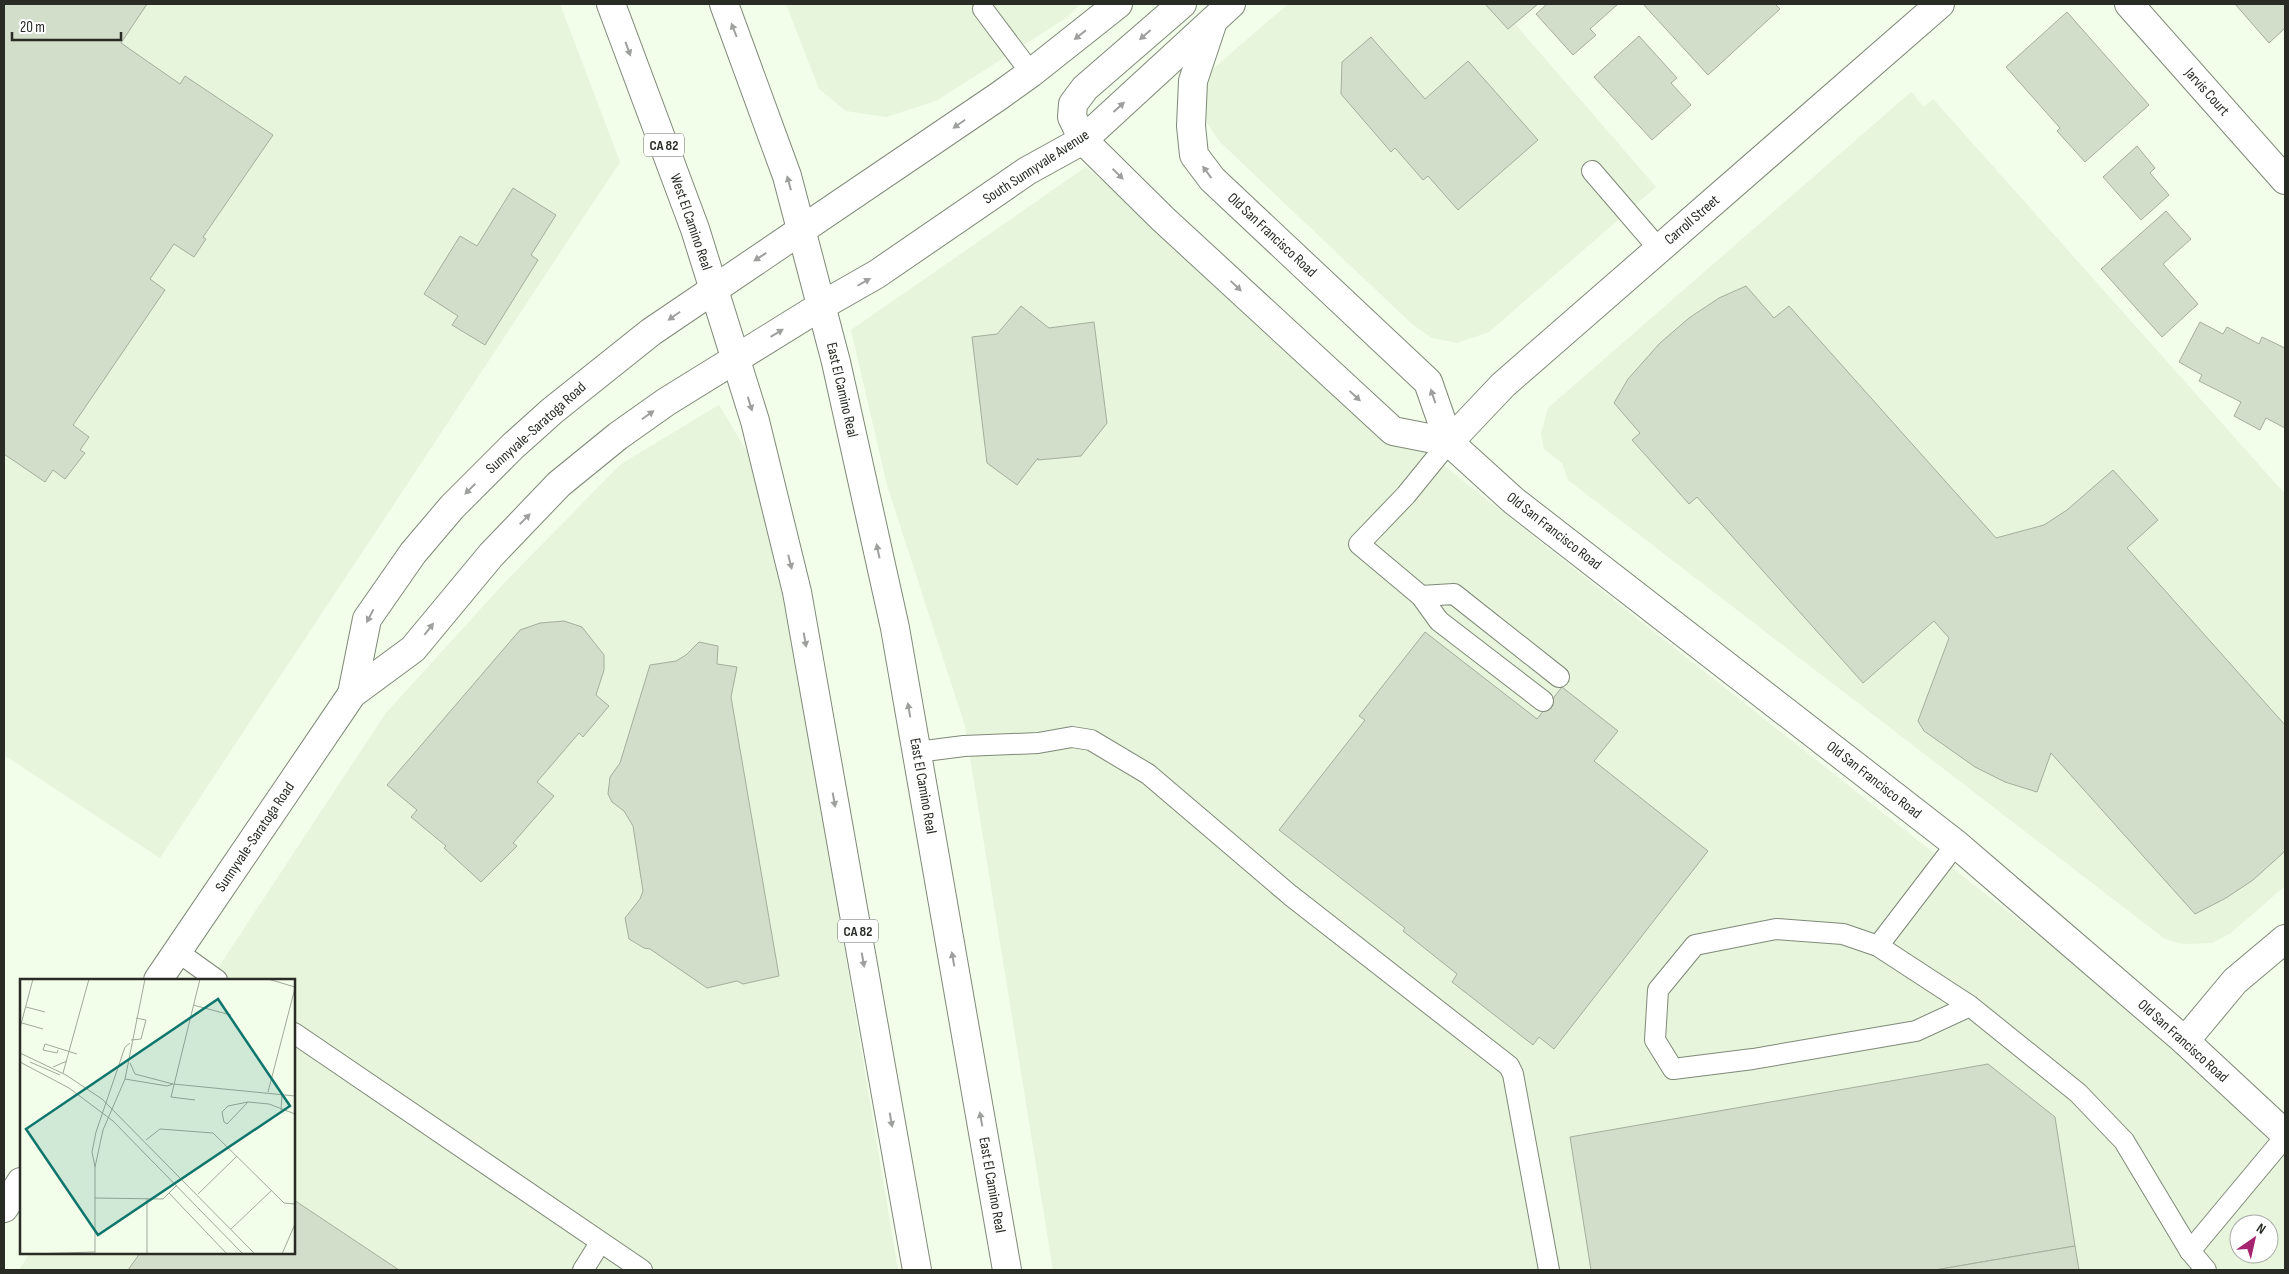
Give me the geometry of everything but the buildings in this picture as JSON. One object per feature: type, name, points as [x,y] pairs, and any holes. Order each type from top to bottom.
[{"type":"main road","name":"West El Camino Real","points":[[611,4],[695,229],[736,358]]},
{"type":"main road","points":[[724,4],[787,176],[821,306]]},
{"type":"main road","points":[[801,230],[1031,73],[1118,4]]},
{"type":"main road","points":[[1182,4],[1085,88],[1072,104],[1072,117],[1083,140],[1163,219],[1393,430],[1449,442]]},
{"type":"main road","name":"Carroll Street","points":[[1449,442],[1503,385],[1940,4]]},
{"type":"main road","name":"Jarvis Court","points":[[2129,4],[2285,180]]},
{"type":"main road","name":"South Sunnyvale Avenue","points":[[821,306],[877,274],[1027,171],[1083,140],[1222,12]]},
{"type":"main road","name":"Old San Francisco Road","points":[[1222,12],[1193,81],[1191,126],[1194,155],[1212,179],[1428,382],[1449,442],[1514,501],[1956,844],[2185,1041],[2285,1136]]},
{"type":"main road","name":"Sunnyvale-Saratoga Road","points":[[352,694],[367,619],[413,553],[452,507],[513,446],[552,411],[650,332],[801,230]]},
{"type":"main road","name":"Sunnyvale-Saratoga Road","points":[[159,979],[352,694],[413,649],[496,549],[559,484],[618,436],[666,402],[821,306]]},
{"type":"main road","name":"East El Camino Real","points":[[821,306],[836,362],[894,628],[1007,1270]]},
{"type":"main road","name":"CA 82","points":[[736,358],[756,421],[797,592],[917,1270]]},
{"type":"main road","points":[[2185,1041],[2235,981],[2285,939]]},
{"type":"main road","points":[[4,1208],[20,1184]]},
{"type":"lane","points":[[983,9],[1031,73]]},
{"type":"lane","points":[[1592,171],[1659,249]]},
{"type":"lane","points":[[1449,442],[1406,495],[1360,544],[1421,596],[1439,621],[1543,701]]},
{"type":"lane","points":[[1421,596],[1454,594],[1559,677]]},
{"type":"lane","points":[[917,752],[964,746],[1038,743],[1072,737],[1091,740],[1148,774],[1290,895],[1509,1066],[1513,1074],[1549,1270]]},
{"type":"lane","points":[[1878,946],[1956,844]]},
{"type":"lane","points":[[1970,1006],[1916,1031],[1753,1059],[1673,1069],[1655,1040],[1658,990],[1695,945],[1776,929],[1843,934],[1878,946],[1970,1006],[2078,1093],[2124,1141],[2190,1251],[2206,1270]]},
{"type":"lane","points":[[178,952],[216,979]]},
{"type":"lane","points":[[295,1034],[642,1270]]},
{"type":"lane","points":[[2190,1251],[2285,1136]]},
{"type":"lane","points":[[582,1270],[600,1243]]},
{"type":"shaded area","points":[[4,4],[560,4],[620,162],[160,858],[4,755]]},
{"type":"shaded area","points":[[786,4],[1081,4],[1066,18],[936,101],[886,117],[846,111],[819,89]]},
{"type":"shaded area","points":[[1288,4],[1538,4],[1515,24],[1656,187],[1489,332],[1457,343],[1432,338],[1412,324],[1220,142],[1207,123],[1203,96],[1206,80],[1214,68]]},
{"type":"shaded area","points":[[1911,92],[1924,107],[1933,99],[2285,494],[2285,886],[2231,933],[2212,943],[2182,944],[2165,939],[1568,480],[1562,463],[1544,449],[1541,434],[1548,408]]},
{"type":"shaded area","points":[[1086,167],[1447,468],[2131,1009],[2285,1156],[2285,1270],[1053,1270],[965,726],[887,485],[851,330]]},
{"type":"shaded area","points":[[719,405],[755,465],[786,599],[898,1270],[19,1270],[29,1254],[295,1254],[295,979],[211,979],[386,713],[507,580],[621,464]]}]
